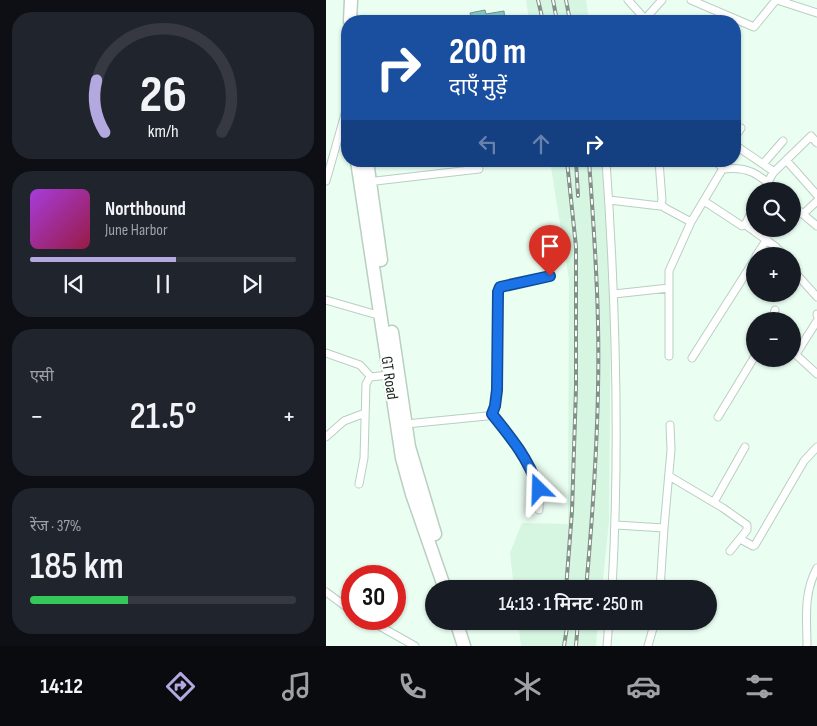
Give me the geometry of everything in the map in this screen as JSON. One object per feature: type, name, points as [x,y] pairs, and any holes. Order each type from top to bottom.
[{"type":"highway","points":[[350,15],[351,0]]},
{"type":"highway","points":[[358,15],[359,0]]},
{"type":"highway","name":"GT Road","points":[[359,167],[365,182],[406,424],[405,448]]},
{"type":"highway","name":"GT Road","points":[[365,182],[366,167]]},
{"type":"highway","name":"GT Road","points":[[377,261],[381,316],[389,375],[405,448],[412,494],[448,580]]},
{"type":"highway","name":"GT Road","points":[[440,563],[443,580]]},
{"type":"highway","points":[[459,630],[464,646]]},
{"type":"highway","points":[[467,630],[471,646]]},
{"type":"street","points":[[628,0],[642,15]]},
{"type":"street","points":[[650,15],[662,0]]},
{"type":"street","points":[[691,0],[727,15]]},
{"type":"street","points":[[741,21],[754,26],[776,0],[817,13]]},
{"type":"street","points":[[326,181],[341,128]]},
{"type":"street","points":[[669,356],[669,271],[691,222],[723,169],[746,168],[768,182],[786,160],[811,136],[817,143]]},
{"type":"street","points":[[763,164],[783,141]]},
{"type":"street","points":[[741,149],[773,171],[773,174]]},
{"type":"street","points":[[786,160],[817,195]]},
{"type":"street","points":[[606,167],[614,294],[616,525],[613,580]]},
{"type":"street","points":[[659,167],[662,204],[664,208],[691,222]]},
{"type":"street","points":[[365,182],[479,169]]},
{"type":"street","points":[[609,200],[659,206],[662,204]]},
{"type":"street","points":[[704,201],[742,226],[746,223]]},
{"type":"street","points":[[817,201],[803,214],[817,226]]},
{"type":"street","points":[[764,237],[773,247]]},
{"type":"street","points":[[762,247],[767,239]]},
{"type":"street","points":[[692,358],[746,274]]},
{"type":"street","points":[[406,424],[492,414],[497,390],[498,290],[500,287],[550,276]]},
{"type":"street","points":[[801,278],[815,293]]},
{"type":"street","points":[[614,294],[669,288]]},
{"type":"street","points":[[326,300],[381,316]]},
{"type":"street","points":[[801,343],[817,321]]},
{"type":"street","points":[[326,353],[360,365],[371,377]]},
{"type":"street","points":[[801,359],[817,374]]},
{"type":"street","points":[[718,417],[748,367]]},
{"type":"street","points":[[359,484],[364,458],[366,384],[371,377],[389,375]]},
{"type":"street","points":[[326,437],[344,421],[365,413]]},
{"type":"street","points":[[492,414],[517,444],[528,461],[539,489],[539,510]]},
{"type":"street","points":[[661,580],[671,450],[670,425]]},
{"type":"street","points":[[714,502],[745,447]]},
{"type":"street","points":[[740,539],[748,545],[755,545],[804,461],[817,447]]},
{"type":"street","points":[[669,476],[714,502],[747,525],[747,530],[730,551]]},
{"type":"street","points":[[616,525],[664,528]]},
{"type":"street","points":[[807,646],[806,601],[811,579],[817,568]]},
{"type":"street","points":[[326,592],[341,603]]},
{"type":"street","points":[[387,630],[415,646]]},
{"type":"street","points":[[607,646],[608,630]]},
{"type":"street","points":[[648,646],[652,630]]},
{"type":"shaded area","points":[[526,0],[586,0],[588,15],[528,15]]},
{"type":"shaded area","points":[[551,167],[603,167],[611,284],[609,522],[603,580],[513,580],[510,553],[522,523],[568,524],[569,280]]},
{"type":"shaded area","points":[[519,630],[597,630],[596,646],[521,646]]},
{"type":"building","points":[[485,10],[486,14],[504,11],[504,15],[470,15],[470,13]]},
{"type":"railway","points":[[538,0],[542,15]]},
{"type":"railway","points":[[553,0],[556,15]]},
{"type":"railway","points":[[566,0],[569,15]]},
{"type":"railway","points":[[567,580],[572,511],[576,388],[576,247],[568,167]]},
{"type":"railway","points":[[576,167],[578,196]]},
{"type":"railway","points":[[587,580],[596,456],[598,390],[596,263],[589,167]]},
{"type":"railway","points":[[564,646],[567,630]]},
{"type":"railway","points":[[576,646],[577,630]]},
{"type":"route","points":[[539,489],[528,461],[517,444],[492,414],[497,390],[498,292],[500,287],[550,276]]}]
